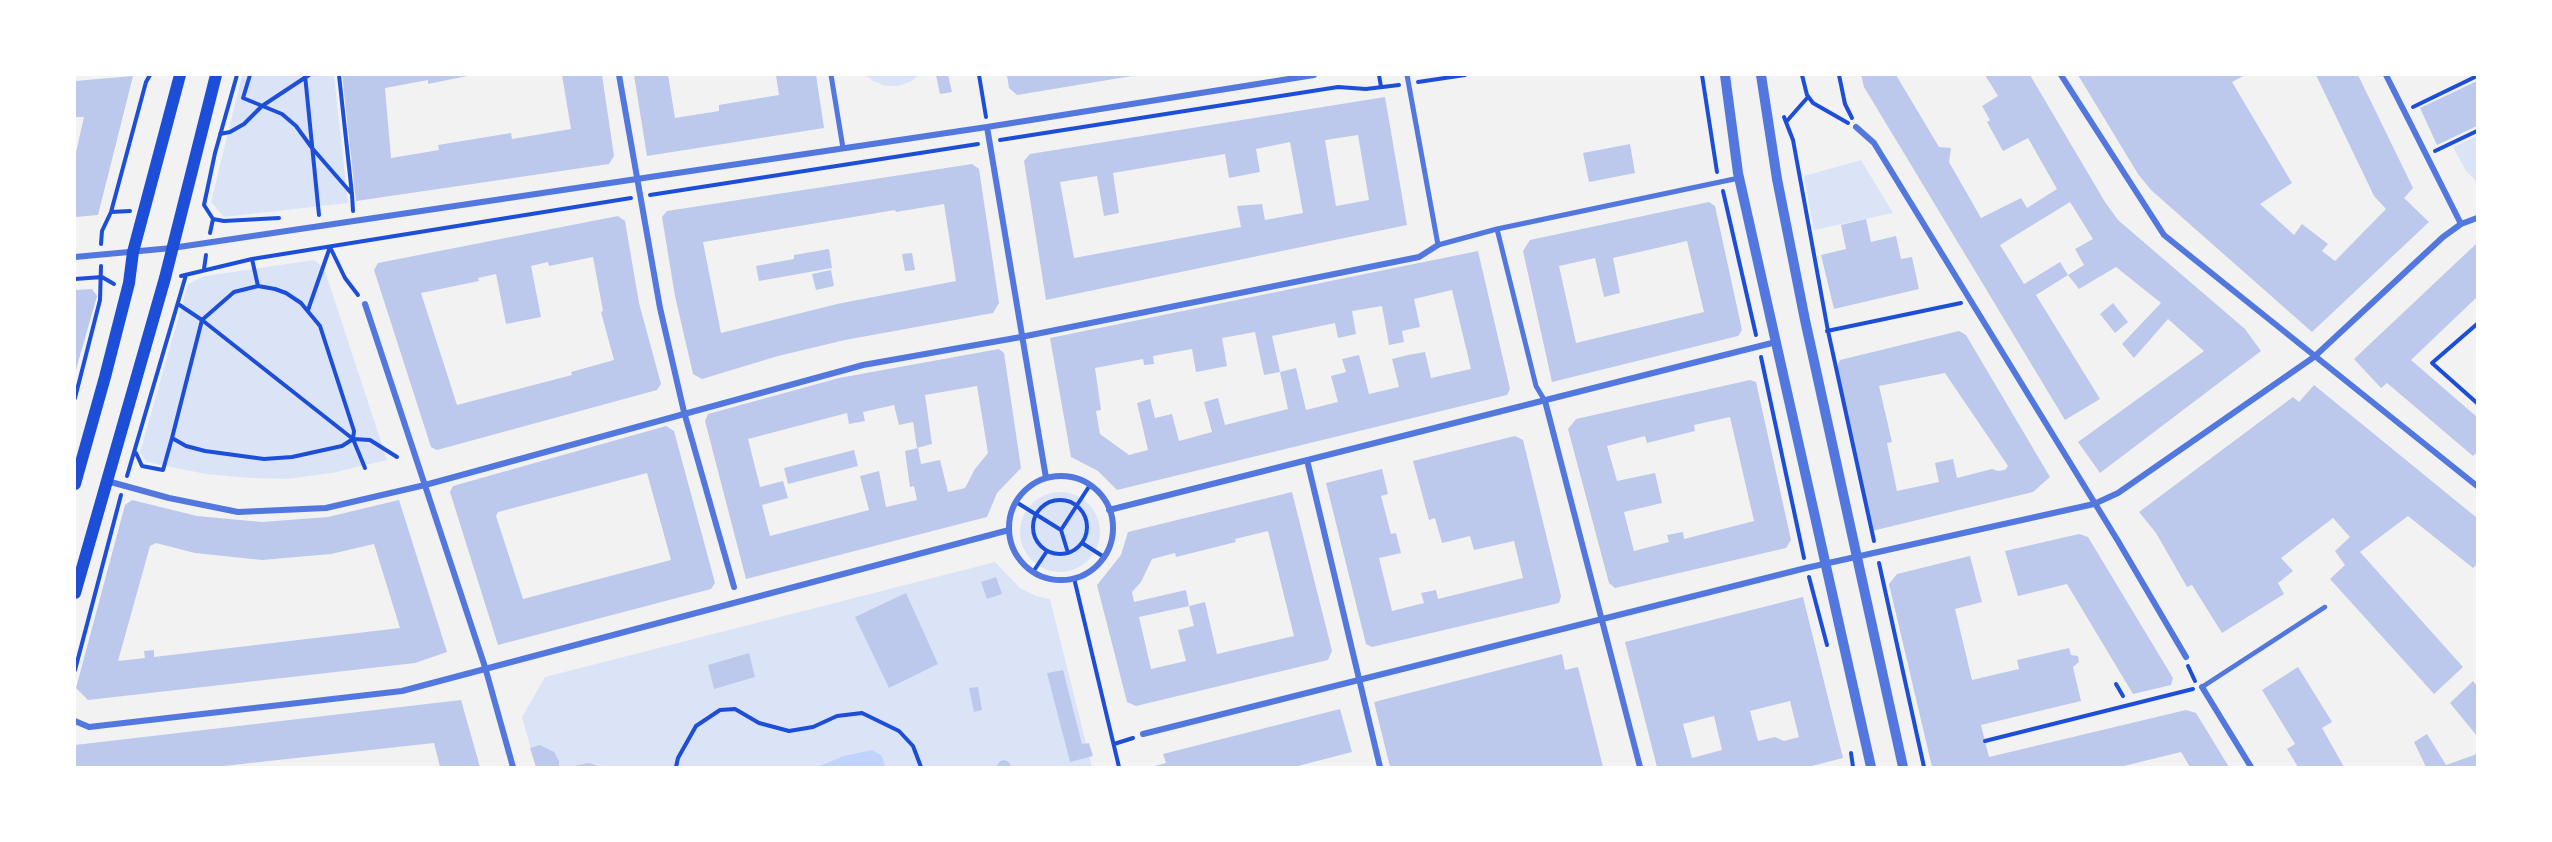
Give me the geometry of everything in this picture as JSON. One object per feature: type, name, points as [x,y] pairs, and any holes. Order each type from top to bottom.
[{"type":"main road","points":[[75,484],[129,283],[133,252],[180,75]]},
{"type":"main road","points":[[75,593],[172,248],[216,75]]},
{"type":"street","points":[[619,75],[660,308],[684,412],[734,587]]},
{"type":"street","points":[[831,75],[843,148]]},
{"type":"street","points":[[75,257],[172,248],[987,127],[1314,75]]},
{"type":"street","points":[[1407,75],[1438,245]]},
{"type":"street","points":[[1725,75],[1739,178],[1871,767]]},
{"type":"street","points":[[1761,75],[1778,179],[1809,335],[1903,767]]},
{"type":"street","points":[[2061,75],[2164,235],[2477,486]]},
{"type":"street","points":[[2386,75],[2461,224]]},
{"type":"street","points":[[987,127],[1046,478]]},
{"type":"street","points":[[1856,127],[1874,143],[2186,657]]},
{"type":"street","points":[[107,482],[238,512],[326,508],[425,485],[684,412],[863,365],[1021,337],[1419,257],[1438,245],[1497,229],[1739,178]]},
{"type":"street","points":[[1143,734],[1876,551],[2094,504],[2118,493],[2314,357],[2443,237],[2461,224],[2477,218]]},
{"type":"street","points":[[1497,229],[1536,386],[1545,401],[1640,767]]},
{"type":"street","points":[[365,304],[485,667],[513,767]]},
{"type":"street","points":[[1109,510],[1776,342]]},
{"type":"street","points":[[1307,460],[1380,767]]},
{"type":"street","points":[[1072,477],[1090,485],[1103,498],[1109,510],[1112,534],[1104,557],[1091,570],[1074,578],[1051,579],[1033,572],[1015,552],[1009,530],[1016,502],[1023,492],[1046,478],[1072,477]]},
{"type":"street","points":[[75,721],[89,727],[402,691],[485,667],[1009,530]]},
{"type":"street","points":[[2202,687],[2251,767]]},
{"type":"lane","points":[[2202,687],[2325,607]]},
{"type":"path","points":[[146,82],[150,75]]},
{"type":"path","points":[[237,75],[220,134],[204,205],[213,219],[224,222],[283,218]]},
{"type":"path","points":[[250,75],[243,98],[282,114],[296,126],[352,194]]},
{"type":"path","points":[[339,75],[354,220]]},
{"type":"path","points":[[979,75],[987,127]]},
{"type":"path","points":[[1378,75],[1381,87]]},
{"type":"path","points":[[1702,75],[1714,144],[1715,167],[1721,182],[1759,347],[1806,568],[1828,651]]},
{"type":"path","points":[[1802,75],[1808,98],[1820,109],[1856,127]]},
{"type":"path","points":[[1839,75],[1845,104],[1856,127]]},
{"type":"path","points":[[220,134],[230,132],[244,124],[262,106],[307,76],[319,215]]},
{"type":"path","points":[[2404,111],[2477,76]]},
{"type":"path","points":[[186,275],[252,259],[639,197],[1338,87],[1366,89]]},
{"type":"path","points":[[1786,122],[1808,98]]},
{"type":"path","points":[[1782,106],[1794,140],[1828,331],[1924,767]]},
{"type":"path","points":[[2426,155],[2477,131]]},
{"type":"path","points":[[1790,154],[1796,153]]},
{"type":"path","points":[[204,269],[213,219]]},
{"type":"path","points":[[330,247],[345,278],[365,304]]},
{"type":"path","points":[[308,310],[330,247]]},
{"type":"path","points":[[252,259],[258,286]]},
{"type":"path","points":[[75,279],[102,277]]},
{"type":"path","points":[[135,453],[142,466],[163,470],[202,320],[234,292],[258,286],[286,293],[308,310],[320,326],[354,431],[353,439]]},
{"type":"path","points":[[1809,335],[1970,301]]},
{"type":"path","points":[[178,304],[202,320],[353,439],[365,468]]},
{"type":"path","points":[[2477,324],[2432,363],[2477,404]]},
{"type":"path","points":[[82,372],[91,374]]},
{"type":"path","points":[[172,438],[186,446],[205,451],[264,459],[324,451],[342,446],[353,439],[370,440],[397,457]]},
{"type":"path","points":[[1061,530],[1090,485]]},
{"type":"path","points":[[1061,499],[1077,505],[1086,519],[1086,536],[1082,543],[1068,553],[1060,555],[1047,551],[1037,542],[1033,534],[1032,525],[1036,514],[1045,504],[1053,500],[1061,499]]},
{"type":"path","points":[[1016,502],[1061,530],[1068,553]]},
{"type":"path","points":[[1082,543],[1104,557]]},
{"type":"path","points":[[1033,572],[1047,551]]},
{"type":"path","points":[[1074,578],[1119,767]]},
{"type":"path","points":[[2186,657],[2188,671],[2194,681],[2202,687]]},
{"type":"path","points":[[2186,657],[2201,676],[2202,687]]},
{"type":"path","points":[[2116,684],[2123,696]]},
{"type":"path","points":[[1985,741],[2202,687]]},
{"type":"path","points":[[676,767],[678,758],[696,726],[720,710],[735,709],[759,723],[789,731],[813,727],[837,716],[862,713],[899,731],[913,746],[921,767]]},
{"type":"path","points":[[1114,744],[1143,734]]},
{"type":"path","points":[[1922,757],[1929,755]]},
{"type":"shaded area","points":[[242,75],[334,75],[348,203],[224,217],[211,202]]},
{"type":"shaded area","points":[[865,75],[919,75],[910,82],[898,86],[885,86]]},
{"type":"shaded area","points":[[2477,136],[2477,182],[2466,171],[2453,147]]},
{"type":"shaded area","points":[[1861,160],[1893,213],[1814,230],[1804,176]]},
{"type":"shaded area","points":[[314,260],[324,268],[387,460],[332,473],[287,479],[206,474],[146,462],[140,452],[188,284],[205,276]]},
{"type":"shaded area","points":[[1052,492],[1068,492],[1089,503],[1100,524],[1100,540],[1089,561],[1068,572],[1052,572],[1038,566],[1026,554],[1020,540],[1020,524],[1026,510],[1038,498]]},
{"type":"shaded area","points":[[995,562],[1020,588],[1036,596],[1050,599],[1092,767],[536,767],[522,717],[545,677]]},
{"type":"water","points":[[872,750],[882,756],[885,767],[817,767],[844,756]]},
{"type":"building","points":[[342,75],[472,75],[428,84],[428,80],[385,88],[391,158],[439,150],[438,145],[511,133],[512,139],[571,129],[562,75],[602,75],[614,156],[609,164],[356,201]]},
{"type":"building","points":[[634,75],[668,75],[675,118],[719,111],[719,105],[779,95],[776,75],[816,75],[824,128],[647,156]]},
{"type":"building","points":[[936,75],[948,75],[952,92],[940,94]]},
{"type":"building","points":[[1007,75],[1132,76],[1017,95],[1009,88]]},
{"type":"building","points":[[1861,75],[1896,75],[1939,147],[1951,148],[1949,162],[1981,218],[2021,198],[2027,208],[2057,189],[2028,138],[2003,151],[1987,122],[1990,120],[1982,106],[1998,96],[1985,75],[2030,75],[2118,220],[2245,329],[2261,351],[2100,473],[2078,442],[2204,351],[2168,319],[2134,358],[2122,344],[2161,303],[2116,267],[2079,289],[2068,275],[2036,295],[2100,399],[2065,420],[1864,87]],"holes":[[[2070,202],[2093,239],[2075,249],[2084,265],[2068,275],[2060,262],[2024,284],[2000,245]]]},
{"type":"building","points":[[2078,75],[2245,75],[2232,82],[2292,183],[2260,204],[2294,235],[2302,224],[2328,244],[2322,251],[2335,261],[2386,209],[2374,196],[2316,75],[2358,75],[2413,188],[2404,198],[2429,222],[2312,332],[2151,190],[2138,174]]},
{"type":"building","points":[[133,76],[98,215],[75,217],[75,157],[84,117],[75,117],[75,81]]},
{"type":"building","points":[[2477,81],[2477,126],[2437,145],[2420,108]]},
{"type":"building","points":[[1385,97],[1407,225],[1046,300],[1024,161],[1030,154]],"holes":[[[1358,135],[1369,200],[1336,206],[1325,140]],[[1290,142],[1303,213],[1265,220],[1262,204],[1237,206],[1241,227],[1074,258],[1060,182],[1097,176],[1104,216],[1119,213],[1113,173],[1225,154],[1229,178],[1260,172],[1256,149]]]},
{"type":"building","points":[[1630,144],[1635,173],[1589,182],[1583,153]]},
{"type":"building","points":[[972,164],[979,169],[999,303],[993,313],[845,340],[778,356],[702,379],[693,374],[675,296],[662,217],[667,211]],"holes":[[[944,204],[956,281],[837,304],[721,333],[703,242]]]},
{"type":"building","points":[[1709,202],[1715,206],[1742,330],[1738,336],[1552,382],[1523,251],[1530,240]],"holes":[[[1687,241],[1704,312],[1576,343],[1559,266],[1595,258],[1604,297],[1620,293],[1613,258]]]},
{"type":"building","points":[[618,216],[625,221],[639,303],[661,384],[657,390],[437,450],[431,447],[374,270],[378,263]],"holes":[[[593,257],[603,311],[601,312],[614,360],[571,372],[572,375],[457,405],[421,293],[479,281],[478,278],[496,274],[506,324],[541,317],[531,266],[548,262],[549,266]]]},
{"type":"building","points":[[1866,219],[1871,242],[1896,236],[1901,259],[1912,257],[1919,289],[1834,309],[1821,255],[1846,249],[1841,225]]},
{"type":"building","points":[[2477,243],[2477,297],[2411,360],[2477,417],[2477,452],[2473,456],[2387,383],[2381,388],[2354,359]]},
{"type":"building","points":[[829,249],[832,268],[759,281],[756,266],[794,259],[794,255]]},
{"type":"building","points":[[1478,251],[1510,389],[1507,395],[1117,490],[1098,471],[1071,457],[1050,338]],"holes":[[[1452,290],[1471,369],[1431,378],[1425,352],[1408,355],[1392,359],[1399,387],[1369,394],[1359,355],[1342,359],[1346,372],[1331,376],[1338,402],[1306,410],[1296,368],[1280,372],[1272,336],[1335,323],[1338,338],[1356,334],[1352,311],[1382,306],[1389,345],[1404,342],[1402,331],[1420,327],[1414,299]],[[1255,332],[1264,375],[1280,372],[1288,409],[1225,425],[1218,398],[1204,402],[1212,432],[1179,441],[1172,414],[1155,418],[1150,399],[1137,403],[1148,450],[1129,455],[1100,434],[1096,411],[1101,410],[1095,368],[1143,359],[1144,365],[1154,364],[1153,356],[1192,349],[1196,372],[1227,366],[1222,338]]]},
{"type":"building","points":[[912,253],[915,270],[905,271],[902,254]]},
{"type":"building","points":[[831,270],[834,286],[816,290],[812,274]]},
{"type":"building","points":[[92,289],[97,296],[75,373],[75,290]]},
{"type":"building","points":[[2113,303],[2128,322],[2115,333],[2100,314]]},
{"type":"building","points":[[1959,331],[1966,335],[2050,477],[2033,492],[1872,531],[1837,367],[1840,360]],"holes":[[[1945,373],[2008,466],[2005,470],[1992,469],[1957,478],[1953,459],[1935,463],[1939,482],[1897,491],[1887,443],[1892,442],[1879,386]]]},
{"type":"building","points":[[999,349],[1004,353],[1021,468],[997,493],[987,517],[746,579],[705,421],[708,414],[839,378]],"holes":[[[977,386],[988,453],[975,469],[965,488],[948,492],[940,460],[921,464],[918,448],[905,451],[910,487],[914,486],[917,500],[886,507],[879,471],[860,476],[869,510],[770,536],[762,505],[788,498],[783,481],[760,487],[748,439],[847,413],[849,424],[865,421],[863,412],[894,405],[899,425],[913,422],[917,448],[932,444],[925,395]]]},
{"type":"building","points":[[1750,380],[1756,382],[1791,540],[1786,548],[1615,588],[1609,583],[1568,429],[1576,419]],"holes":[[[1730,417],[1754,521],[1684,539],[1683,532],[1667,535],[1669,542],[1634,551],[1624,512],[1662,503],[1655,473],[1617,481],[1607,446],[1645,436],[1647,443],[1695,431],[1694,425]]]},
{"type":"building","points":[[2314,385],[2477,518],[2477,564],[2473,568],[2408,516],[2360,552],[2463,667],[2434,694],[2330,579],[2345,565],[2335,551],[2350,537],[2333,518],[2281,558],[2293,571],[2278,583],[2284,594],[2222,633],[2192,585],[2187,587],[2156,533],[2139,512],[2293,397],[2299,402]]},
{"type":"building","points":[[666,426],[674,431],[715,583],[711,589],[498,645],[450,492],[453,486]],"holes":[[[647,473],[671,560],[523,599],[496,516],[498,512]]]},
{"type":"building","points":[[1515,436],[1523,440],[1561,596],[1559,603],[1372,647],[1366,644],[1326,483],[1382,469],[1388,494],[1381,496],[1391,534],[1396,533],[1401,553],[1379,558],[1392,611],[1424,603],[1421,593],[1436,590],[1438,599],[1523,578],[1514,541],[1474,550],[1470,536],[1442,543],[1435,518],[1429,520],[1413,461]]},
{"type":"building","points":[[854,450],[858,466],[788,484],[784,468]]},
{"type":"building","points":[[1292,492],[1332,651],[1328,660],[1136,706],[1127,702],[1097,585],[1121,555],[1128,532]],"holes":[[[1268,531],[1294,636],[1217,654],[1205,602],[1189,606],[1186,590],[1134,602],[1132,592],[1141,582],[1152,559],[1175,553],[1176,557],[1236,542],[1235,539]],[[1189,606],[1194,626],[1178,630],[1186,661],[1151,669],[1139,617]]]},
{"type":"building","points":[[132,500],[197,516],[262,522],[328,517],[399,500],[447,652],[415,663],[88,700],[76,688],[125,505]],"holes":[[[156,543],[195,553],[262,560],[331,554],[374,544],[400,628],[154,657],[154,650],[144,651],[145,658],[118,661],[150,546]]]},
{"type":"building","points":[[2079,534],[2088,537],[2173,678],[2171,685],[2133,694],[2067,584],[2018,596],[2005,551]]},
{"type":"building","points":[[1970,556],[1982,602],[1955,609],[1972,680],[2019,669],[2017,660],[2069,648],[2071,655],[2078,656],[2079,662],[2073,667],[2081,701],[1981,725],[1989,757],[2186,710],[2196,713],[2229,767],[2190,767],[2181,752],[2120,767],[1932,767],[1889,584],[1897,574]]},
{"type":"building","points":[[996,577],[1002,594],[987,599],[981,582]]},
{"type":"building","points":[[906,593],[938,664],[889,688],[855,617]]},
{"type":"building","points":[[1803,597],[1843,758],[1808,767],[1657,767],[1625,642]],"holes":[[[1790,701],[1799,737],[1784,741],[1775,737],[1758,741],[1750,711]],[[1714,716],[1722,750],[1692,758],[1683,724]]]},
{"type":"building","points":[[749,653],[755,677],[714,689],[708,665]]},
{"type":"building","points":[[1562,654],[1565,670],[1578,667],[1603,767],[1390,767],[1374,702]]},
{"type":"building","points":[[2298,667],[2332,722],[2322,728],[2344,767],[2298,767],[2287,749],[2295,744],[2262,690]]},
{"type":"building","points":[[1063,670],[1082,744],[1089,743],[1093,756],[1070,762],[1047,673]]},
{"type":"building","points":[[2473,681],[2477,686],[2477,736],[2450,703]]},
{"type":"building","points":[[978,687],[982,710],[974,712],[969,688]]},
{"type":"building","points":[[461,700],[480,767],[440,767],[434,743],[214,767],[75,767],[75,745]]},
{"type":"building","points":[[1340,709],[1352,752],[1294,767],[1151,767],[1166,763],[1163,754]]},
{"type":"building","points":[[2427,734],[2446,765],[2477,754],[2477,767],[2426,767],[2414,742]]},
{"type":"building","points":[[540,745],[554,752],[559,761],[559,767],[536,767],[530,748]]},
{"type":"building","points":[[1005,760],[1010,763],[1011,767],[996,767],[1000,761]]},
{"type":"building","points":[[589,763],[601,767],[574,767],[574,766]]}]
